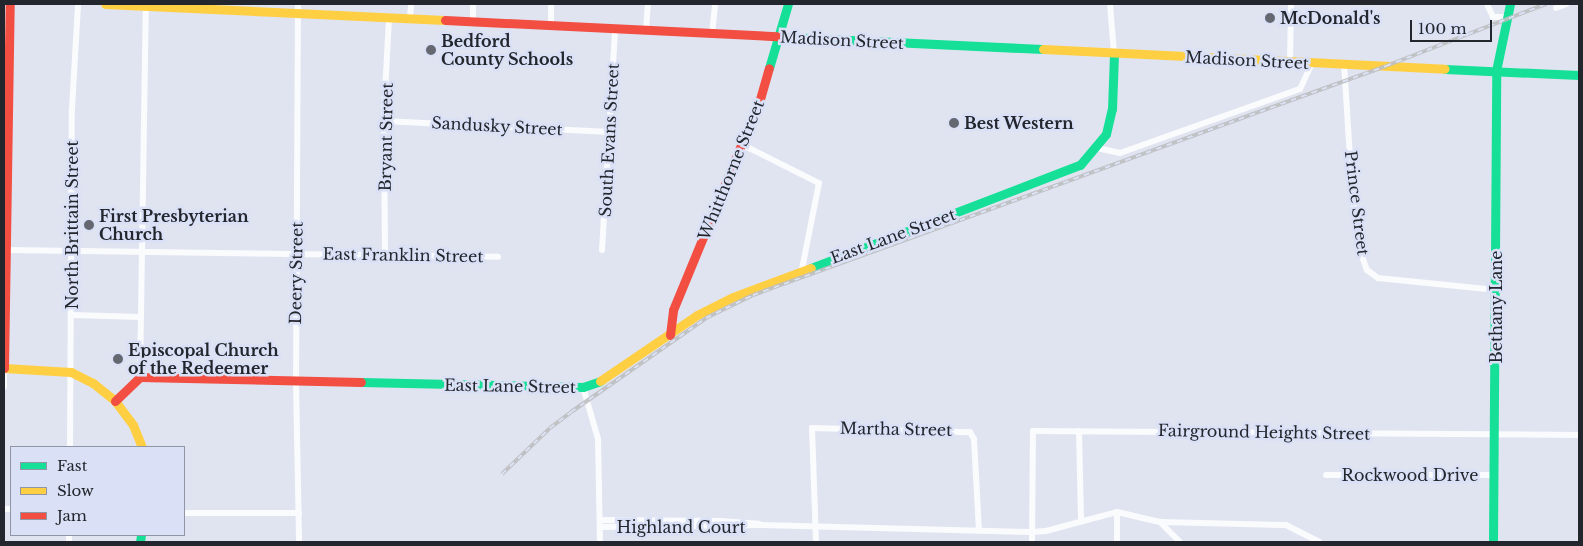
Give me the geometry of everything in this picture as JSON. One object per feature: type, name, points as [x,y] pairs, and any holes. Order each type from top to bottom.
[{"type":"street","points":[[4,387],[8,250],[6,133],[10,4]]},
{"type":"street","name":"North Brittain Street","points":[[70,446],[73,69],[78,4]]},
{"type":"street","name":"Madison Street","points":[[105,4],[297,8],[389,18],[1579,76]]},
{"type":"street","points":[[410,19],[411,4]]},
{"type":"street","points":[[473,4],[473,22]]},
{"type":"street","points":[[551,4],[551,25]]},
{"type":"street","points":[[646,31],[648,4]]},
{"type":"street","points":[[712,34],[715,4]]},
{"type":"street","name":"Whitthorne Street","points":[[670,335],[674,310],[743,145],[760,99],[776,37],[788,4]]},
{"type":"street","points":[[1110,4],[1114,54]]},
{"type":"street","points":[[1290,62],[1292,4]]},
{"type":"street","points":[[1487,4],[1493,17],[1506,17]]},
{"type":"street","points":[[1496,71],[1510,4]]},
{"type":"street","points":[[1556,8],[1566,4]]},
{"type":"street","points":[[115,401],[140,377],[142,252],[140,5]]},
{"type":"street","name":"Deery Street","points":[[297,8],[296,382],[299,542]]},
{"type":"street","name":"Bryant Street","points":[[385,256],[384,120],[389,18]]},
{"type":"street","name":"South Evans Street","points":[[602,250],[615,29]]},
{"type":"street","name":"East Lane Street","points":[[140,377],[583,387],[604,379],[697,315],[732,296],[1066,172],[1097,148],[1106,134],[1112,110],[1114,54]]},
{"type":"street","points":[[1097,148],[1120,154],[1300,89],[1312,63]]},
{"type":"street","name":"Prince Street","points":[[1344,64],[1352,189],[1360,253],[1368,270],[1378,278],[1496,290]]},
{"type":"street","name":"Bethany Lane","points":[[1492,542],[1496,290],[1496,71]]},
{"type":"street","name":"Sandusky Street","points":[[384,120],[610,132]]},
{"type":"street","points":[[743,145],[820,183],[802,269]]},
{"type":"street","name":"East Franklin Street","points":[[8,250],[498,257]]},
{"type":"street","points":[[71,315],[140,317]]},
{"type":"street","points":[[4,368],[71,372],[93,383],[115,401],[133,425],[142,446]]},
{"type":"street","points":[[583,387],[598,439],[600,542]]},
{"type":"street","name":"Martha Street","points":[[815,527],[812,428],[970,432],[974,439],[979,531]]},
{"type":"street","points":[[1080,430],[1082,520]]},
{"type":"street","name":"Fairground Heights Street","points":[[1032,532],[1033,431],[1579,435]]},
{"type":"street","name":"Rockwood Drive","points":[[1326,475],[1494,475]]},
{"type":"street","points":[[1117,542],[1117,512],[1160,522],[1286,524],[1319,542]]},
{"type":"street","name":"Highland Court","points":[[600,524],[762,525],[1032,532],[1054,529],[1117,512]]},
{"type":"street","points":[[185,513],[299,513]]},
{"type":"street","points":[[1160,522],[1180,542]]},
{"type":"street","points":[[815,527],[816,542]]},
{"type":"street","points":[[1032,532],[1032,542]]},
{"type":"railway","points":[[502,474],[550,428],[571,412],[706,318],[753,295],[1386,66],[1546,4]]},
{"type":"traffic: fast","points":[[769,68],[788,4]]},
{"type":"traffic: fast","points":[[1493,542],[1496,71],[1510,4]]},
{"type":"traffic: fast","points":[[787,37],[1043,49]]},
{"type":"traffic: fast","points":[[811,268],[1080,165],[1106,134],[1112,109],[1114,54]]},
{"type":"traffic: fast","points":[[1445,69],[1579,75]]},
{"type":"traffic: fast","points":[[361,382],[583,387],[600,381]]},
{"type":"traffic: fast","points":[[140,542],[141,536]]},
{"type":"traffic: slow","points":[[105,4],[445,20]]},
{"type":"traffic: slow","points":[[1043,49],[1445,69]]},
{"type":"traffic: slow","points":[[600,381],[697,315],[733,297],[811,268]]},
{"type":"traffic: slow","points":[[4,368],[71,372],[93,383],[115,401],[133,425],[142,446]]},
{"type":"traffic: jam","points":[[4,368],[10,4]]},
{"type":"traffic: jam","points":[[445,20],[787,37]]},
{"type":"traffic: jam","points":[[670,335],[673,310],[760,99],[769,68]]},
{"type":"traffic: jam","points":[[115,401],[140,377],[361,382]]},
{"type":"place","name":"McDonald's","points":[[1270,18]]},
{"type":"place","name":"Bedford County Schools","points":[[431,50]]},
{"type":"place","name":"Best Western","points":[[954,123]]},
{"type":"place","name":"First Presbyterian Church","points":[[89,225]]},
{"type":"place","name":"Episcopal Church of the Redeemer","points":[[118,359]]}]
